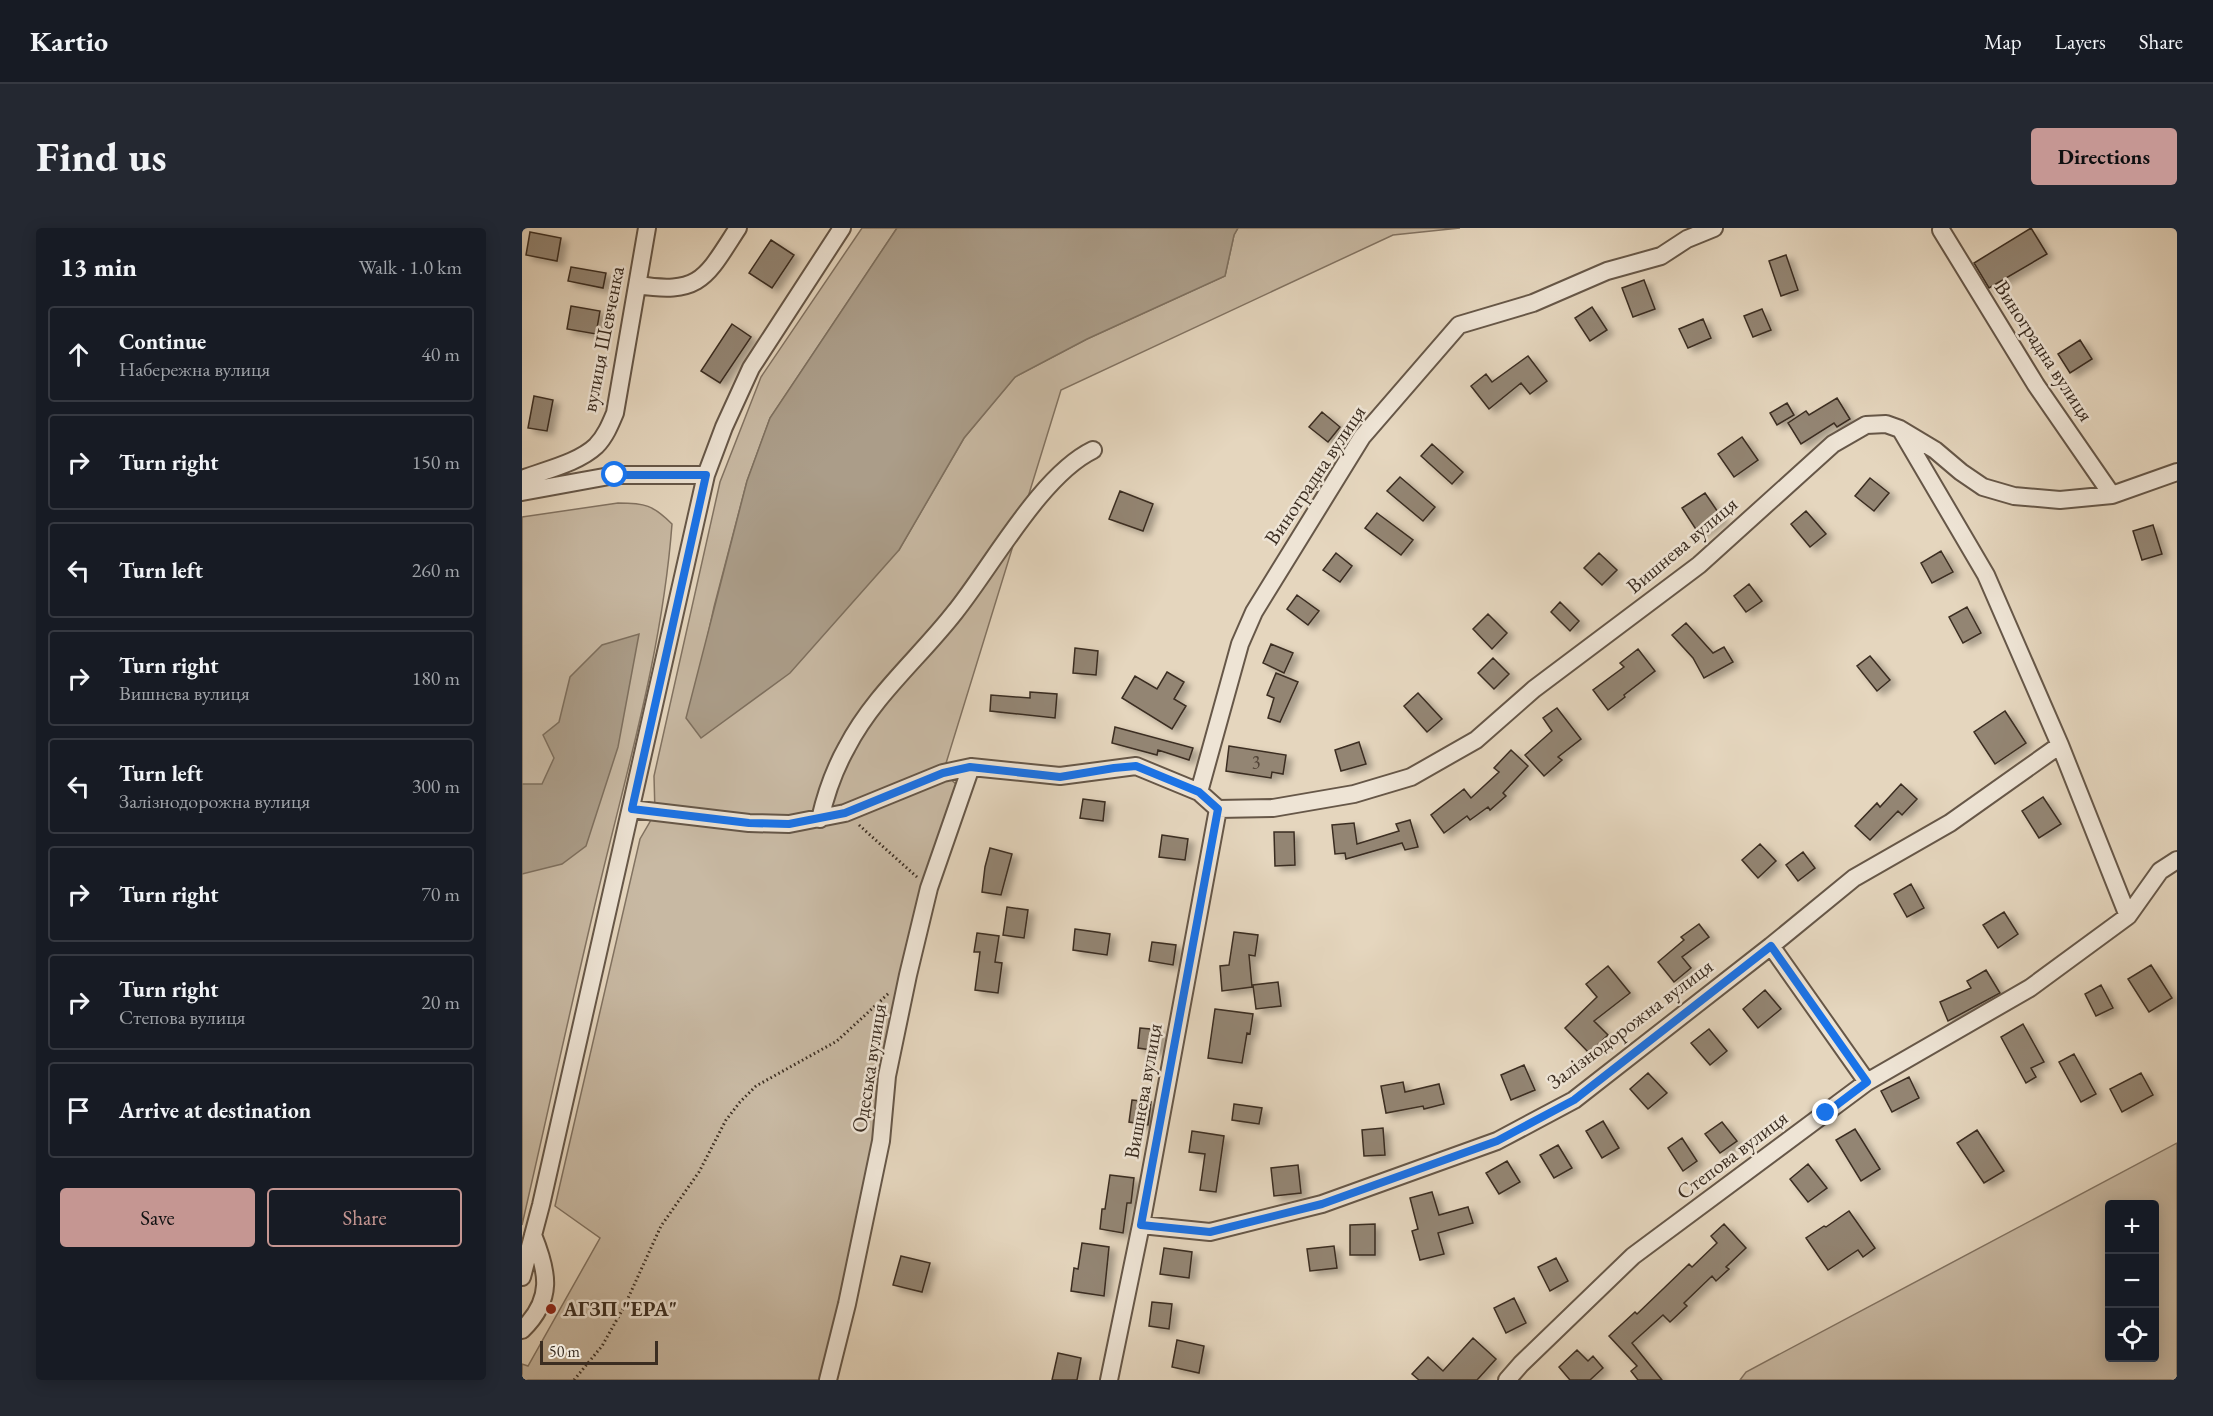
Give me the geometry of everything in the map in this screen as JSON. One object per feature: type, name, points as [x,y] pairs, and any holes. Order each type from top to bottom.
[{"type":"street","name":"вулиця Шевченка","points":[[522,479],[578,458],[595,447],[607,431],[615,413],[647,228]]},
{"type":"street","points":[[638,285],[664,289],[684,286],[701,279],[713,266],[738,228]]},
{"type":"street","points":[[522,1277],[632,809],[706,475],[724,427],[751,368],[842,228]]},
{"type":"street","name":"Виноградна вулиця","points":[[1199,792],[1240,644],[1254,612],[1362,437],[1459,325],[1533,303],[1606,271],[1661,256],[1687,238],[1714,228]]},
{"type":"street","name":"Виноградна вулиця","points":[[1941,230],[2036,385],[2112,495]]},
{"type":"street","name":"Вишнева вулиця","points":[[1109,1380],[1141,1225],[1218,809],[1273,808],[1354,794],[1411,777],[1476,740],[1534,689],[1699,565],[1833,444],[1866,425],[1886,424],[1900,429],[1935,450],[1983,487],[2014,496],[2060,500],[2112,495],[2177,472]]},
{"type":"street","points":[[1900,429],[1986,575],[2060,745],[2128,916]]},
{"type":"street","points":[[820,819],[827,789],[847,745],[882,695],[954,613],[1021,520],[1058,476],[1079,457],[1093,450]]},
{"type":"street","points":[[522,492],[615,475],[706,475]]},
{"type":"street","name":"Залізнодорожна вулиця","points":[[1141,1225],[1210,1232],[1322,1204],[1497,1141],[1574,1100],[1854,878],[1950,823],[2060,745]]},
{"type":"street","points":[[632,809],[749,823],[789,824],[845,813],[943,773],[970,767],[1060,777],[1136,766],[1199,792],[1218,809]]},
{"type":"street","name":"Одеська вулиця","points":[[828,1380],[847,1304],[881,1141],[887,1076],[908,975],[929,888],[970,767]]},
{"type":"street","points":[[2128,916],[2160,871],[2177,860]]},
{"type":"street","name":"Степова вулиця","points":[[1507,1380],[1633,1256],[1867,1082],[2030,988],[2128,916]]},
{"type":"street","points":[[1771,946],[1867,1082]]},
{"type":"street","points":[[522,1330],[540,1308],[546,1288],[541,1254],[533,1235]]},
{"type":"path","points":[[845,813],[929,888]]},
{"type":"path","points":[[574,1380],[602,1346],[624,1307],[661,1226],[699,1172],[726,1120],[740,1102],[756,1086],[837,1041],[908,975]]},
{"type":"shaded area","points":[[862,228],[897,228],[770,418],[747,481],[700,671],[899,550],[964,438],[1015,377],[1087,339],[1225,276],[1234,235],[1238,228],[1460,228],[1393,235],[1061,390],[943,773],[962,789],[929,888],[828,1380],[522,1380],[522,1364],[528,1366],[600,1238],[555,1206],[640,839],[655,813],[654,776],[720,482],[761,377]]},
{"type":"shaded area","points":[[897,228],[1238,228],[1234,235],[1225,276],[1087,339],[1015,377],[964,438],[899,550],[790,673],[701,738],[686,718],[747,481],[770,418]]},
{"type":"shaded area","points":[[618,503],[648,506],[672,524],[668,569],[644,701],[522,1225],[522,517]]},
{"type":"shaded area","points":[[639,634],[618,747],[586,846],[562,864],[522,874],[522,784],[542,784],[554,758],[543,735],[559,722],[570,677],[602,645]]},
{"type":"shaded area","points":[[2177,1143],[2177,1380],[1740,1380],[1746,1372]]},
{"type":"building","points":[[2031,228],[2047,254],[1989,288],[1974,263]]},
{"type":"building","points":[[530,232],[561,238],[557,261],[526,255]]},
{"type":"building","points":[[771,240],[794,255],[772,288],[749,273]]},
{"type":"building","points":[[1786,255],[1798,290],[1781,296],[1769,261]]},
{"type":"building","points":[[571,267],[606,273],[603,288],[568,281]]},
{"type":"building","points":[[1644,280],[1655,309],[1633,317],[1622,288]]},
{"type":"building","points":[[571,306],[600,311],[596,334],[567,329]]},
{"type":"building","points":[[1592,307],[1607,330],[1590,341],[1575,318]]},
{"type":"building","points":[[1762,309],[1771,330],[1753,337],[1744,316]]},
{"type":"building","points":[[1703,319],[1711,338],[1688,348],[1679,329]]},
{"type":"building","points":[[732,324],[751,337],[720,383],[701,371]]},
{"type":"building","points":[[2080,340],[2092,359],[2070,373],[2058,354]]},
{"type":"building","points":[[1528,356],[1547,381],[1530,394],[1521,383],[1489,409],[1471,386],[1486,374],[1492,382]]},
{"type":"building","points":[[534,396],[553,400],[547,431],[528,428]]},
{"type":"building","points":[[1837,398],[1850,419],[1837,427],[1834,423],[1801,444],[1788,423],[1806,411],[1809,415]]},
{"type":"building","points":[[1787,403],[1794,415],[1777,425],[1770,413]]},
{"type":"building","points":[[1322,412],[1340,427],[1328,442],[1309,427]]},
{"type":"building","points":[[1742,437],[1758,460],[1734,477],[1718,454]]},
{"type":"building","points":[[1432,444],[1463,472],[1452,484],[1421,456]]},
{"type":"building","points":[[1400,477],[1435,507],[1423,521],[1387,491]]},
{"type":"building","points":[[1870,478],[1889,493],[1874,511],[1855,496]]},
{"type":"building","points":[[1120,491],[1153,504],[1143,531],[1109,519]]},
{"type":"building","points":[[1705,493],[1722,518],[1699,534],[1682,508]]},
{"type":"building","points":[[1806,511],[1826,534],[1810,547],[1791,524]]},
{"type":"building","points":[[1377,513],[1413,540],[1401,555],[1365,528]]},
{"type":"building","points":[[2153,525],[2162,554],[2142,560],[2133,531]]},
{"type":"building","points":[[1941,551],[1953,572],[1932,583],[1921,563]]},
{"type":"building","points":[[1336,553],[1352,566],[1340,582],[1323,570]]},
{"type":"building","points":[[1599,553],[1617,570],[1602,585],[1584,568]]},
{"type":"building","points":[[1749,584],[1762,601],[1746,612],[1734,596]]},
{"type":"building","points":[[1297,595],[1319,611],[1308,625],[1287,609]]},
{"type":"building","points":[[1560,602],[1579,621],[1570,631],[1551,612]]},
{"type":"building","points":[[1967,607],[1981,633],[1963,643],[1949,617]]},
{"type":"building","points":[[1488,614],[1507,633],[1492,649],[1473,629]]},
{"type":"building","points":[[1686,623],[1713,653],[1724,647],[1733,662],[1704,678],[1693,658],[1672,635]]},
{"type":"building","points":[[1271,644],[1293,653],[1284,673],[1263,663]]},
{"type":"building","points":[[1075,648],[1098,651],[1096,675],[1073,673]]},
{"type":"building","points":[[1638,649],[1655,671],[1608,710],[1593,690],[1624,667],[1620,663]]},
{"type":"building","points":[[1870,656],[1890,680],[1877,691],[1857,666]]},
{"type":"building","points":[[1493,658],[1509,674],[1494,689],[1478,673]]},
{"type":"building","points":[[1167,672],[1184,682],[1174,699],[1186,706],[1172,729],[1122,698],[1135,676],[1157,689]]},
{"type":"building","points":[[1276,673],[1298,682],[1280,722],[1268,718],[1274,698],[1267,695]]},
{"type":"building","points":[[1030,692],[1057,694],[1055,718],[990,711],[991,695],[1030,698]]},
{"type":"building","points":[[1418,693],[1442,719],[1427,732],[1404,706]]},
{"type":"building","points":[[1557,708],[1581,739],[1558,757],[1562,760],[1544,776],[1525,755],[1552,731],[1543,718]]},
{"type":"building","points":[[2005,711],[2026,743],[1995,764],[1974,732]]},
{"type":"building","points":[[1115,727],[1193,748],[1189,760],[1158,750],[1157,755],[1112,743]]},
{"type":"building","points":[[1359,742],[1366,764],[1341,771],[1335,750]]},
{"type":"building","points":[[1229,746],[1286,755],[1283,774],[1272,772],[1271,778],[1226,771]]},
{"type":"building","points":[[1511,750],[1528,766],[1503,793],[1506,796],[1490,810],[1488,807],[1470,820],[1467,816],[1444,833],[1431,815],[1464,789],[1471,798],[1499,772],[1494,768]]},
{"type":"building","points":[[1901,784],[1917,799],[1902,815],[1898,811],[1870,840],[1855,826],[1877,803],[1880,807]]},
{"type":"building","points":[[2043,797],[2061,824],[2039,838],[2022,811]]},
{"type":"building","points":[[1083,799],[1105,802],[1103,821],[1080,818]]},
{"type":"building","points":[[1410,820],[1418,847],[1405,850],[1402,843],[1346,859],[1345,853],[1335,854],[1332,825],[1354,823],[1357,844],[1399,831],[1396,824]]},
{"type":"building","points":[[1274,832],[1294,832],[1295,865],[1275,866]]},
{"type":"building","points":[[1162,835],[1188,839],[1185,860],[1159,857]]},
{"type":"building","points":[[1760,844],[1776,861],[1758,878],[1742,860]]},
{"type":"building","points":[[990,848],[1012,854],[1001,895],[982,892]]},
{"type":"building","points":[[1803,852],[1815,868],[1798,881],[1786,865]]},
{"type":"building","points":[[1911,884],[1924,908],[1907,917],[1894,894]]},
{"type":"building","points":[[1007,907],[1028,910],[1024,938],[1003,935]]},
{"type":"building","points":[[2004,912],[2018,934],[1998,948],[1983,925]]},
{"type":"building","points":[[1699,924],[1709,937],[1682,957],[1691,968],[1674,982],[1658,962],[1684,940],[1681,937]]},
{"type":"building","points":[[1075,929],[1110,934],[1107,955],[1073,950]]},
{"type":"building","points":[[1234,932],[1258,935],[1255,956],[1249,955],[1252,987],[1222,991],[1220,966],[1229,965]]},
{"type":"building","points":[[977,933],[999,936],[995,962],[1002,963],[998,993],[975,990],[980,952],[974,952]]},
{"type":"building","points":[[1152,942],[1176,945],[1173,965],[1149,961]]},
{"type":"building","points":[[2151,965],[2172,998],[2149,1012],[2128,979]]},
{"type":"building","points":[[1608,966],[1630,993],[1594,1021],[1608,1035],[1589,1053],[1565,1028],[1597,997],[1586,984]]},
{"type":"building","points":[[1986,970],[2000,993],[1948,1021],[1940,1002],[1971,988],[1967,981]]},
{"type":"building","points":[[1278,982],[1281,1006],[1256,1009],[1253,985]]},
{"type":"building","points":[[2101,985],[2113,1008],[2096,1016],[2085,994]]},
{"type":"building","points":[[1765,990],[1781,1009],[1758,1028],[1743,1009]]},
{"type":"building","points":[[1215,1009],[1253,1014],[1242,1063],[1208,1058]]},
{"type":"building","points":[[2023,1024],[2044,1062],[2031,1068],[2036,1077],[2026,1083],[2001,1037]]},
{"type":"building","points":[[1140,1028],[1161,1030],[1158,1051],[1138,1048]]},
{"type":"building","points":[[1709,1029],[1727,1051],[1710,1065],[1691,1043]]},
{"type":"building","points":[[2074,1054],[2096,1094],[2081,1102],[2059,1062]]},
{"type":"building","points":[[1524,1065],[1535,1090],[1511,1100],[1501,1075]]},
{"type":"building","points":[[1648,1073],[1667,1093],[1648,1109],[1630,1089]]},
{"type":"building","points":[[2141,1073],[2153,1095],[2122,1112],[2110,1089]]},
{"type":"building","points":[[1909,1077],[1919,1098],[1892,1112],[1881,1091]]},
{"type":"building","points":[[1403,1082],[1405,1092],[1439,1084],[1444,1104],[1424,1109],[1423,1106],[1386,1113],[1381,1086]]},
{"type":"building","points":[[1132,1100],[1151,1102],[1148,1125],[1129,1122]]},
{"type":"building","points":[[1234,1104],[1262,1108],[1259,1124],[1232,1120]]},
{"type":"building","points":[[1603,1121],[1619,1148],[1602,1158],[1586,1131]]},
{"type":"building","points":[[1722,1122],[1737,1141],[1720,1153],[1705,1134]]},
{"type":"building","points":[[1383,1128],[1385,1155],[1364,1156],[1362,1130]]},
{"type":"building","points":[[1855,1129],[1880,1169],[1861,1181],[1836,1140]]},
{"type":"building","points":[[1977,1130],[2004,1171],[1984,1183],[1957,1143]]},
{"type":"building","points":[[1192,1131],[1224,1136],[1216,1192],[1200,1190],[1205,1154],[1189,1152]]},
{"type":"building","points":[[1682,1138],[1697,1161],[1683,1171],[1668,1148]]},
{"type":"building","points":[[1558,1145],[1572,1168],[1554,1178],[1540,1155]]},
{"type":"building","points":[[1507,1161],[1520,1182],[1499,1194],[1486,1173]]},
{"type":"building","points":[[1808,1164],[1827,1188],[1808,1202],[1790,1179]]},
{"type":"building","points":[[1298,1165],[1301,1193],[1274,1196],[1271,1168]]},
{"type":"building","points":[[1110,1175],[1134,1178],[1131,1203],[1127,1203],[1123,1233],[1100,1229]]},
{"type":"building","points":[[1432,1192],[1439,1215],[1468,1207],[1473,1223],[1438,1233],[1444,1254],[1420,1260],[1412,1231],[1418,1229],[1410,1198]]},
{"type":"building","points":[[1849,1211],[1875,1248],[1863,1257],[1858,1250],[1828,1270],[1806,1238]]},
{"type":"building","points":[[1375,1224],[1375,1255],[1350,1255],[1350,1225]]},
{"type":"building","points":[[1724,1224],[1746,1248],[1726,1267],[1729,1269],[1716,1281],[1712,1276],[1684,1303],[1687,1306],[1670,1322],[1663,1315],[1632,1343],[1662,1380],[1638,1380],[1631,1371],[1637,1366],[1609,1336],[1635,1312],[1637,1314],[1689,1264],[1692,1267],[1717,1243],[1711,1236]]},
{"type":"building","points":[[1082,1243],[1109,1247],[1104,1296],[1071,1291],[1074,1268],[1078,1269]]},
{"type":"building","points":[[1334,1246],[1337,1268],[1310,1271],[1307,1249]]},
{"type":"building","points":[[1164,1248],[1192,1252],[1189,1278],[1160,1274]]},
{"type":"building","points":[[901,1256],[930,1263],[922,1292],[893,1285]]},
{"type":"building","points":[[1556,1258],[1568,1281],[1550,1291],[1538,1267]]},
{"type":"building","points":[[1514,1298],[1526,1323],[1506,1333],[1494,1308]]},
{"type":"building","points":[[1152,1302],[1172,1304],[1169,1329],[1149,1326]]},
{"type":"building","points":[[1473,1338],[1496,1359],[1477,1380],[1419,1380],[1412,1374],[1428,1357],[1443,1371]]},
{"type":"building","points":[[1177,1340],[1204,1346],[1199,1373],[1172,1367]]},
{"type":"building","points":[[1577,1350],[1588,1361],[1593,1356],[1603,1368],[1590,1380],[1570,1380],[1559,1367]]},
{"type":"building","points":[[1058,1353],[1081,1358],[1077,1380],[1052,1380]]},
{"type":"place","name":"АГЗП \"ЕРА\"","points":[[551,1309]]},
{"type":"route","points":[[615,475],[706,475],[632,809],[749,823],[789,824],[845,813],[943,773],[970,767],[1060,777],[1136,766],[1199,792],[1218,809],[1141,1225],[1210,1232],[1322,1204],[1497,1141],[1574,1100],[1771,946],[1867,1082],[1826,1113]]}]
